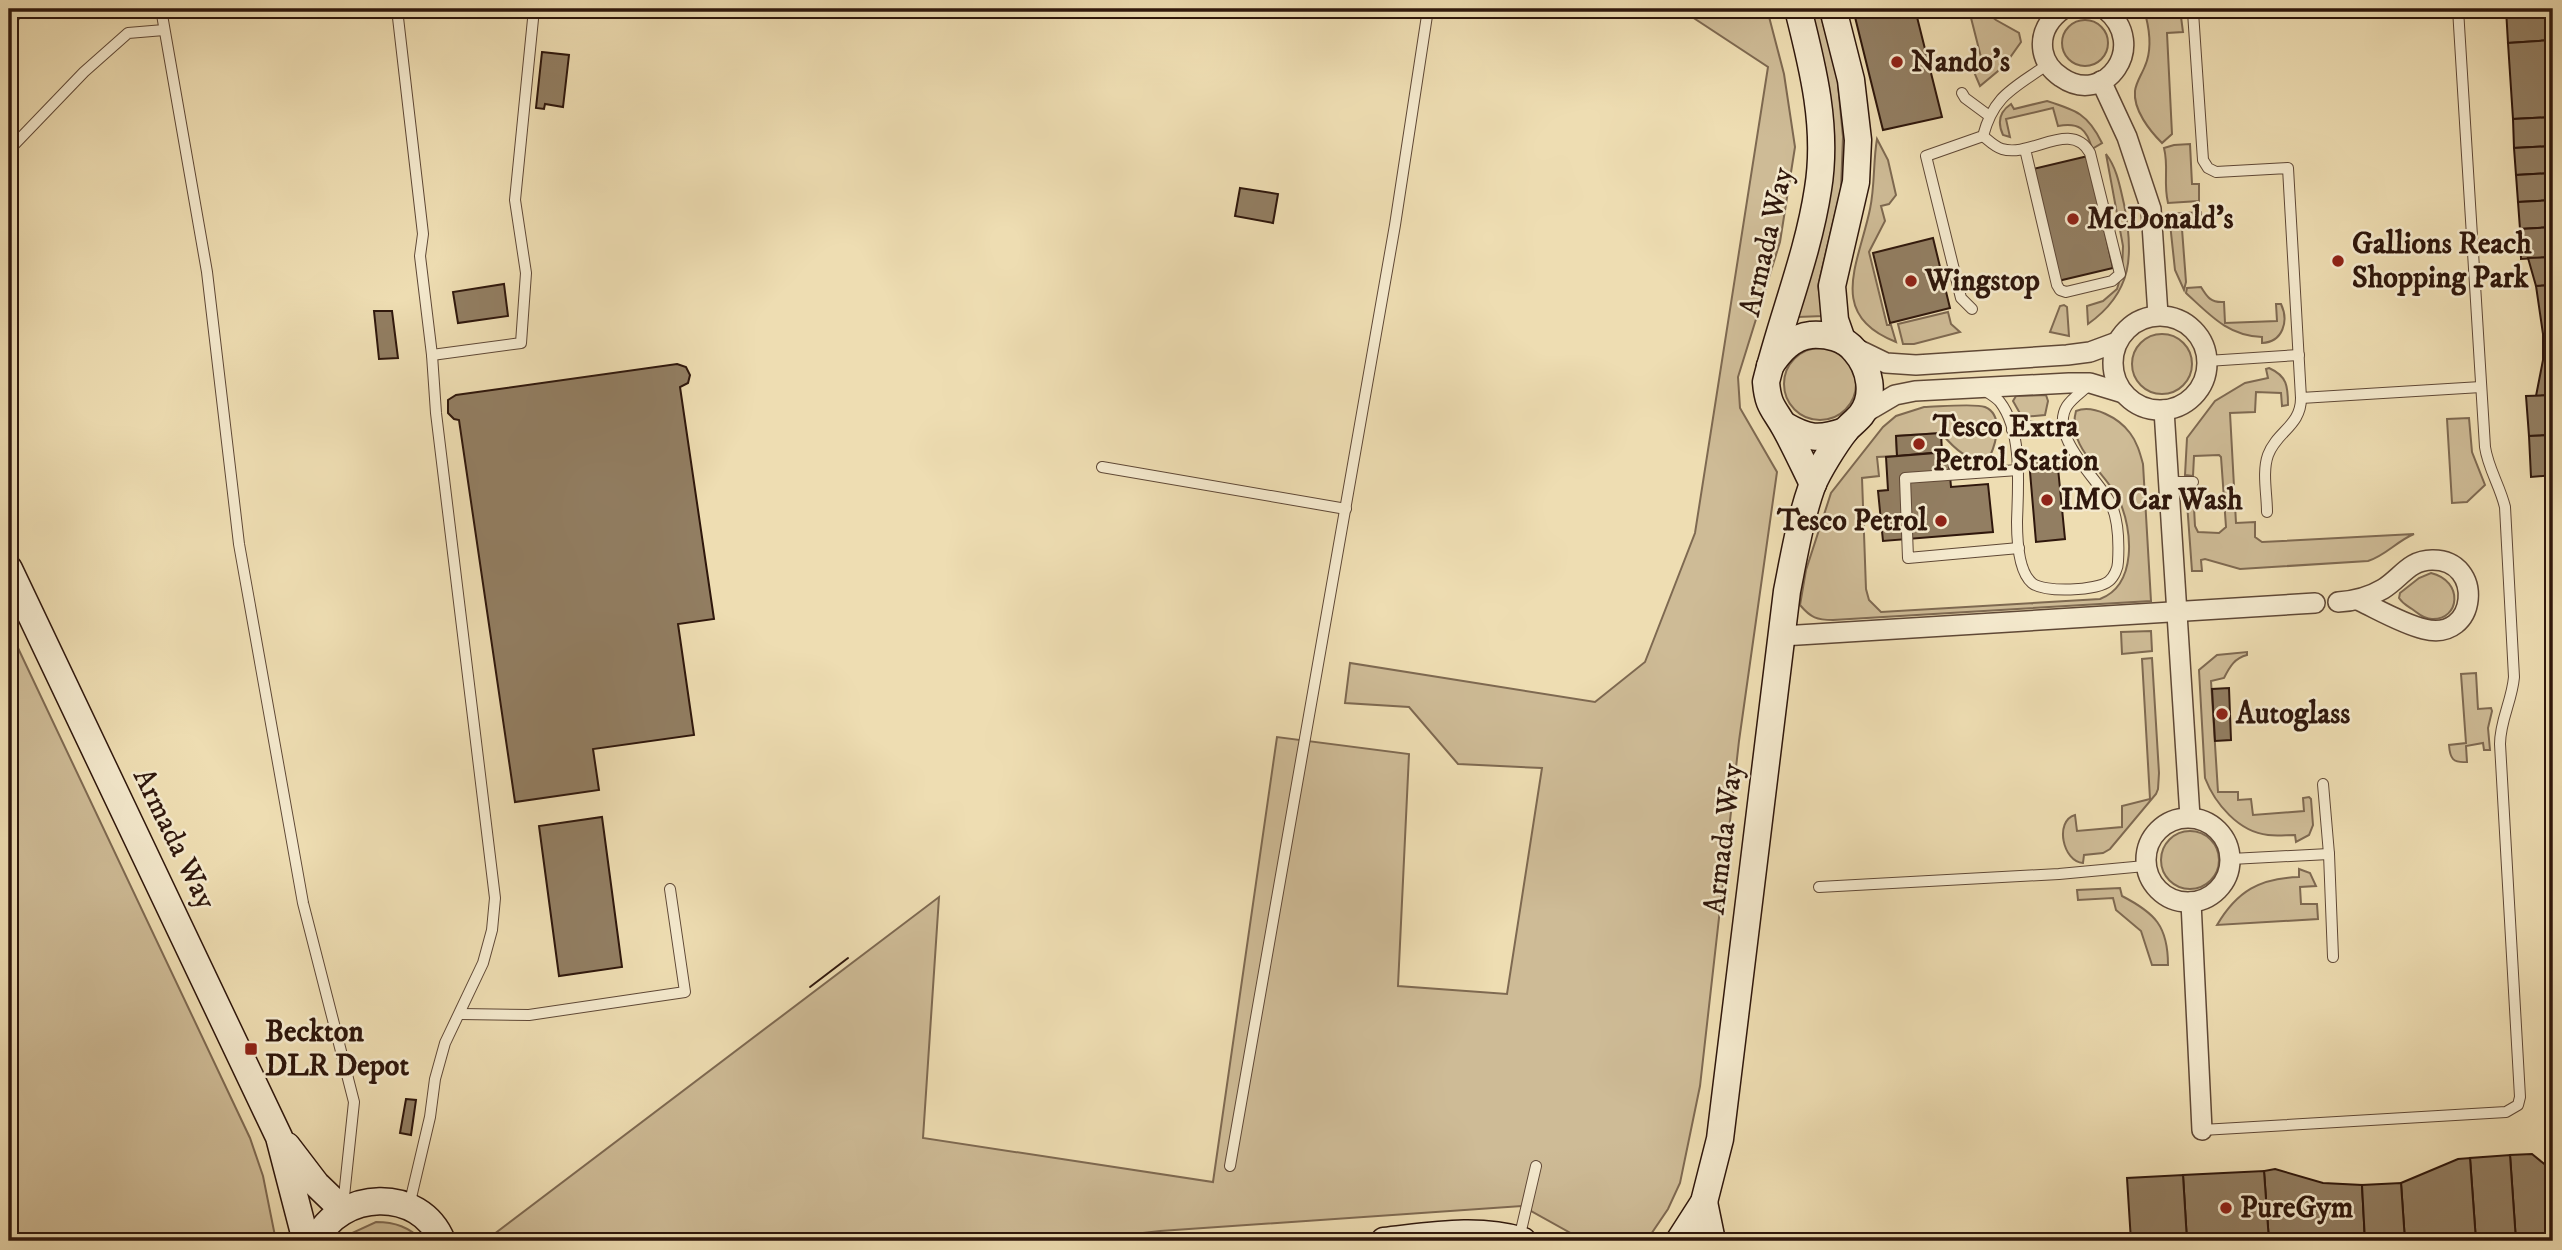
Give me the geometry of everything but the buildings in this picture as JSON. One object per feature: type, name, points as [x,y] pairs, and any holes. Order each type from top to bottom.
[{"type":"street","name":"Armada Way","points":[[1798,9],[1812,61],[1820,116],[1819,187],[1766,382],[1774,413],[1784,425],[1813,484]]},
{"type":"street","name":"Armada Way","points":[[1679,1241],[1704,1202],[1720,1139],[1782,636],[1796,544],[1813,484],[1868,401],[1870,386],[1868,372],[1861,358],[1847,343],[1835,320],[1832,286],[1856,182],[1858,140],[1851,80],[1833,9]]},
{"type":"street","points":[[2063,9],[2053,16],[2046,27],[2044,53],[2056,74],[2077,85],[2101,81],[2112,74],[2120,64],[2125,40],[2115,16],[2105,9]]},
{"type":"street","points":[[2101,81],[2127,137],[2151,209],[2158,315]]},
{"type":"street","points":[[2145,317],[2173,317],[2186,323],[2197,333],[2204,346],[2206,375],[2195,394],[2178,407],[2148,409],[2134,403],[2116,382],[2113,355],[2117,342],[2134,323],[2145,317]]},
{"type":"street","name":"Armada Way","points":[[1770,366],[1779,352],[1793,341],[1809,335],[1826,335],[1847,343]]},
{"type":"street","points":[[1847,343],[1886,363],[1916,365],[2067,355],[2090,352],[2117,342]]},
{"type":"street","points":[[1784,425],[1803,436],[1825,438],[1895,395],[1915,391],[2090,383],[2123,393]]},
{"type":"street","points":[[2164,410],[2190,817]]},
{"type":"street","points":[[2338,602],[2360,601],[2384,588],[2407,567],[2419,561],[2435,559],[2448,563],[2459,571],[2469,589],[2470,601],[2465,615],[2452,626],[2425,630],[2360,601]]},
{"type":"street","name":"Armada Way","points":[[9,569],[279,1137],[306,1241]]},
{"type":"street","points":[[1782,636],[2315,603]]},
{"type":"street","points":[[2190,817],[2202,820],[2222,835],[2231,859],[2223,884],[2215,893],[2203,900],[2178,902],[2166,897],[2156,888],[2145,866],[2149,841],[2156,831],[2177,818],[2190,817]]},
{"type":"street","points":[[2191,902],[2202,1130]]},
{"type":"street","name":"Armada Way","points":[[279,1137],[316,1184],[343,1210]]},
{"type":"street","points":[[316,1241],[322,1229],[343,1210],[376,1200],[393,1201],[409,1207],[426,1218],[442,1241]]},
{"type":"street","name":"Armada Way","points":[[1704,1202],[1712,1241]]},
{"type":"street","points":[[1384,1241],[1472,1233],[1521,1241]]},
{"type":"lane","points":[[9,25],[19,9]]},
{"type":"lane","points":[[161,9],[207,272],[239,544],[253,624],[303,903],[354,1102],[343,1210]]},
{"type":"lane","points":[[397,9],[423,234],[420,256],[436,413],[495,898],[494,922],[486,955],[461,1014],[445,1043],[409,1207]]},
{"type":"lane","points":[[432,355],[520,343],[526,273],[515,201],[534,9]]},
{"type":"lane","points":[[1230,1166],[1395,225],[1428,9]]},
{"type":"lane","points":[[2245,9],[2193,10],[2203,160],[2207,168],[2216,172],[2288,169],[2301,411],[2274,443],[2267,457],[2267,512]]},
{"type":"lane","points":[[2202,1130],[2506,1112],[2518,1105],[2520,1097],[2500,744],[2503,718],[2513,693],[2511,629],[2502,492],[2487,463],[2458,9]]},
{"type":"lane","points":[[9,150],[84,72],[128,33],[164,30]]},
{"type":"lane","points":[[1983,136],[1988,115],[2003,96],[2048,64]]},
{"type":"lane","points":[[1962,93],[1988,115]]},
{"type":"lane","points":[[1983,136],[2002,149],[2025,149],[2068,138],[2081,141],[2090,153],[2120,274],[2112,281],[2066,292],[2060,290],[2025,149]]},
{"type":"lane","points":[[1972,309],[1961,298],[1926,156],[1983,136]]},
{"type":"lane","points":[[2207,360],[2299,355]]},
{"type":"lane","points":[[1980,387],[1999,401],[2012,430],[2018,470],[2020,559],[2031,582],[2047,590],[2096,587],[2110,581],[2118,567],[2119,545],[2110,503],[2080,462],[2063,421],[2066,407],[2090,383]]},
{"type":"lane","points":[[2301,398],[2481,387]]},
{"type":"lane","points":[[2012,430],[2025,426],[2066,431]]},
{"type":"lane","points":[[1102,467],[1346,509]]},
{"type":"lane","points":[[2018,470],[1905,478],[1908,558],[2019,548]]},
{"type":"lane","points":[[2168,482],[2193,482]]},
{"type":"lane","points":[[2315,603],[2338,602]]},
{"type":"lane","points":[[2323,784],[2333,957]]},
{"type":"lane","points":[[2231,859],[2329,854]]},
{"type":"lane","points":[[1819,887],[2059,874],[2145,866]]},
{"type":"lane","points":[[461,1014],[529,1015],[685,992],[670,889]]},
{"type":"lane","points":[[1521,1241],[1536,1166]]},
{"type":"shaded area","points":[[1680,9],[1767,9],[1784,74],[1795,147],[1780,242],[1738,377],[1740,408],[1777,472],[1739,741],[1700,1086],[1680,1183],[1668,1209],[1647,1240],[1585,1241],[1522,1206],[1160,1231],[1074,1241],[485,1241],[939,897],[923,1138],[1213,1182],[1277,737],[1409,754],[1398,986],[1507,994],[1542,768],[1458,764],[1409,707],[1345,703],[1350,663],[1595,702],[1645,662],[1695,533],[1768,67]]},
{"type":"shaded area","points":[[1809,9],[1819,9],[1837,74],[1843,137],[1841,189],[1818,286],[1823,316],[1798,317],[1833,153],[1833,120],[1825,66]]},
{"type":"shaded area","points":[[1952,9],[1982,9],[2019,33],[2021,42],[2004,66],[1980,86],[1974,72],[1984,69],[1970,14],[1955,17]]},
{"type":"shaded area","points":[[2163,9],[2180,9],[2183,32],[2167,33],[2172,134],[2162,143],[2140,113],[2135,91],[2149,54],[2146,17]]},
{"type":"shaded area","points":[[2085,20],[2101,27],[2108,43],[2101,59],[2085,66],[2069,59],[2062,43],[2069,27]]},
{"type":"shaded area","points":[[2047,101],[2080,114],[2092,125],[2102,143],[2092,149],[2088,136],[2081,128],[2071,125],[2058,126],[2053,108],[2006,119],[2010,137],[2003,135],[2000,118],[2007,107],[2011,104],[2014,109]]},
{"type":"shaded area","points":[[1877,139],[1888,160],[1896,195],[1889,204],[1881,206],[1885,221],[1869,252],[1887,325],[1891,325],[1896,342],[1874,331],[1861,317],[1854,302],[1855,268],[1872,200]]},
{"type":"shaded area","points":[[2190,144],[2192,184],[2199,184],[2199,201],[2168,203],[2164,148]]},
{"type":"shaded area","points":[[2106,154],[2115,171],[2124,204],[2129,256],[2127,271],[2114,299],[2088,324],[2087,306],[2103,301],[2117,289],[2122,272],[2123,246]]},
{"type":"shaded area","points":[[2201,212],[2202,227],[2182,229],[2186,282],[2184,290],[2175,270],[2169,214]]},
{"type":"shaded area","points":[[2201,287],[2210,299],[2224,302],[2225,323],[2277,321],[2276,304],[2281,304],[2284,317],[2282,330],[2275,339],[2262,343],[2262,337],[2239,333],[2229,328],[2186,293],[2187,288]]},
{"type":"shaded area","points":[[2060,306],[2067,307],[2069,336],[2050,332]]},
{"type":"shaded area","points":[[1948,312],[1951,324],[1960,332],[1914,344],[1903,344],[1898,324]]},
{"type":"shaded area","points":[[2156,334],[2168,334],[2187,347],[2192,364],[2190,376],[2179,389],[2168,394],[2156,394],[2137,381],[2132,370],[2132,358],[2145,339]]},
{"type":"shaded area","points":[[1820,348],[1840,354],[1850,364],[1856,384],[1850,404],[1840,414],[1820,420],[1800,414],[1790,404],[1784,384],[1790,364],[1800,354]]},
{"type":"shaded area","points":[[2269,368],[2283,378],[2288,392],[2288,405],[2282,406],[2281,393],[2256,392],[2255,412],[2230,413],[2236,523],[2255,522],[2255,537],[2262,542],[2414,534],[2368,561],[2240,569],[2205,559],[2201,560],[2202,571],[2192,571],[2186,489],[2193,489],[2195,526],[2198,532],[2219,533],[2226,527],[2221,457],[2194,456],[2193,476],[2185,475],[2187,438],[2215,401],[2245,383],[2268,378],[2266,369]]},
{"type":"shaded area","points":[[2046,395],[2048,401],[2045,415],[2022,417],[2013,401],[2016,396]]},
{"type":"shaded area","points":[[1924,407],[1985,407],[1995,416],[1996,437],[1990,456],[1975,458],[1956,449],[1941,433],[1896,436],[1897,456],[1877,457],[1879,476],[1862,478],[1866,589],[1869,600],[1881,612],[2100,599],[2112,592],[2121,582],[2126,569],[2129,555],[2127,526],[2124,512],[2113,489],[2088,458],[2077,436],[2074,424],[2076,411],[2083,409],[2098,411],[2119,422],[2130,433],[2138,448],[2143,464],[2151,601],[1833,620],[1818,619],[1808,613],[1800,605],[1806,570],[1831,493],[1883,427],[1896,416]]},
{"type":"shaded area","points":[[2469,418],[2472,452],[2485,485],[2467,502],[2452,503],[2447,419]]},
{"type":"shaded area","points":[[2431,573],[2442,577],[2453,591],[2453,607],[2441,618],[2421,616],[2399,598],[2400,593],[2419,578]]},
{"type":"shaded area","points":[[9,629],[250,1138],[263,1176],[276,1241],[9,1241]]},
{"type":"shaded area","points":[[2151,631],[2152,651],[2122,654],[2121,632]]},
{"type":"shaded area","points":[[2247,652],[2247,655],[2233,663],[2224,678],[2211,681],[2218,792],[2238,792],[2238,800],[2251,799],[2253,815],[2304,811],[2303,798],[2309,797],[2313,825],[2309,835],[2296,842],[2295,835],[2257,833],[2238,823],[2222,807],[2205,778],[2199,670],[2217,655]]},
{"type":"shaded area","points":[[2152,658],[2158,789],[2156,794],[2110,849],[2103,853],[2084,855],[2083,863],[2076,861],[2070,856],[2064,841],[2063,833],[2068,819],[2075,815],[2077,831],[2122,827],[2122,806],[2150,799],[2142,659]]},
{"type":"shaded area","points":[[2476,673],[2478,709],[2491,708],[2492,711],[2488,728],[2490,750],[2484,750],[2483,743],[2466,746],[2467,762],[2458,762],[2451,757],[2449,745],[2466,743],[2461,674]]},
{"type":"shaded area","points":[[2190,831],[2201,833],[2214,844],[2219,860],[2217,871],[2206,884],[2190,889],[2179,887],[2166,876],[2161,860],[2163,849],[2174,836]]},
{"type":"shaded area","points":[[2299,869],[2310,873],[2316,886],[2300,887],[2301,904],[2317,904],[2318,919],[2217,925],[2241,895],[2273,880],[2299,877]]},
{"type":"shaded area","points":[[2120,888],[2122,896],[2143,908],[2157,922],[2165,940],[2168,965],[2152,965],[2141,931],[2116,910],[2113,898],[2078,900],[2077,890]]},
{"type":"shaded area","points":[[376,1222],[401,1226],[423,1241],[343,1241],[352,1233]]},
{"type":"tram line","points":[[810,987],[848,958]]},
{"type":"place","name":"Nando's","points":[[1897,62]]},
{"type":"place","name":"McDonald's","points":[[2073,219]]},
{"type":"place","name":"Gallions Reach Shopping Park","points":[[2338,261]]},
{"type":"place","name":"Wingstop","points":[[1911,281]]},
{"type":"place","name":"Tesco Extra Petrol Station","points":[[1919,444]]},
{"type":"place","name":"IMO Car Wash","points":[[2047,500]]},
{"type":"place","name":"Tesco Petrol","points":[[1941,521]]},
{"type":"place","name":"Autoglass","points":[[2222,714]]},
{"type":"place","name":"Beckton DLR Depot","points":[[251,1049]]},
{"type":"place","name":"PureGym","points":[[2226,1208]]}]
